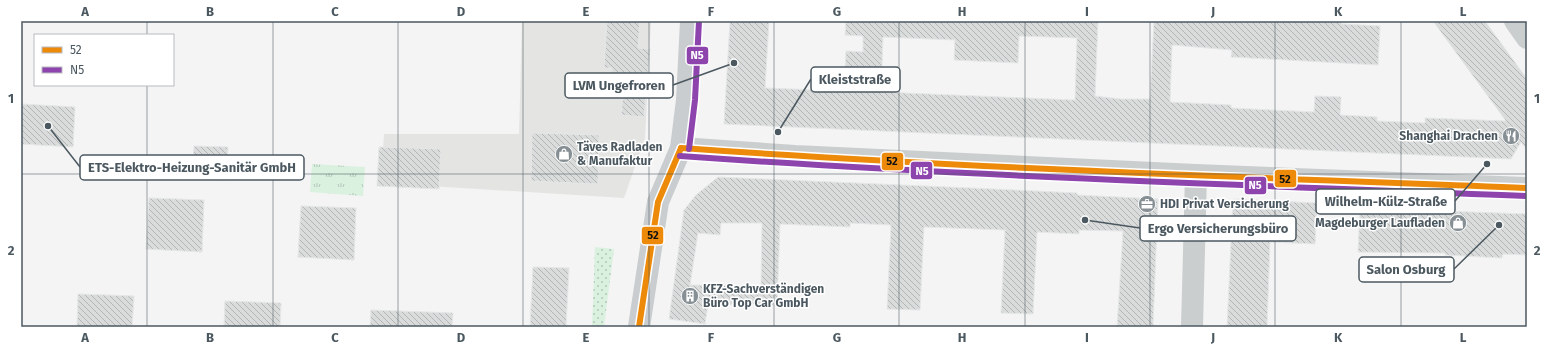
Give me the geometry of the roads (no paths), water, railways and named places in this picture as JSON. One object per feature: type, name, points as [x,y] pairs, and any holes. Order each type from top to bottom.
[{"type":"main road","points":[[639,327],[658,202],[681,148],[687,100],[691,21]]},
{"type":"street","points":[[1515,21],[1527,38]]},
{"type":"street","points":[[681,148],[795,156],[1527,188]]},
{"type":"street","points":[[1192,327],[1196,174]]},
{"type":"place","name":"LVM Ungefroren","points":[[734,63]]},
{"type":"place","name":"ETS-Elektro-Heizung-Sanitär GmbH","points":[[48,126]]},
{"type":"place","name":"Kleiststraße","points":[[778,132]]},
{"type":"place","name":"Shanghai Drachen","points":[[1511,136]]},
{"type":"place","name":"Täves Radladen & Manufaktur","points":[[564,154]]},
{"type":"place","name":"Wilhelm-Külz-Straße","points":[[1487,164]]},
{"type":"place","name":"HDI Privat Versicherung","points":[[1147,204]]},
{"type":"place","name":"Ergo Versicherungsbüro","points":[[1085,220]]},
{"type":"place","name":"Magdeburger Laufladen","points":[[1458,223]]},
{"type":"place","name":"Salon Osburg","points":[[1499,225]]},
{"type":"place","name":"KFZ-Sachverständigen Büro Top Car GmbH","points":[[690,296]]}]
